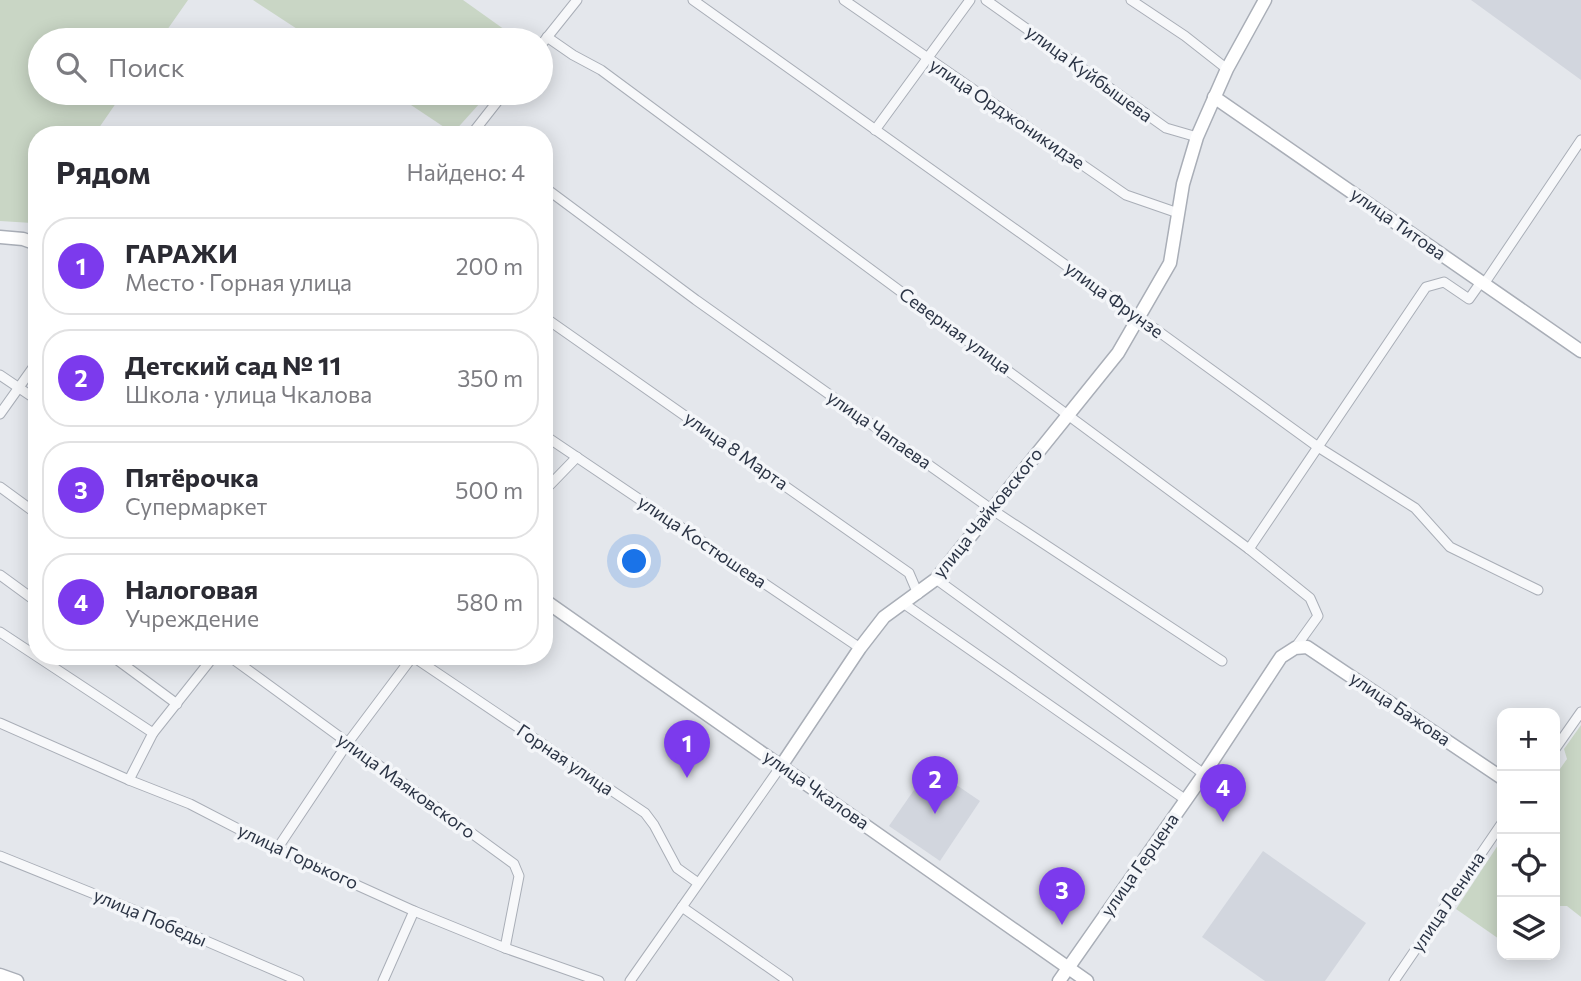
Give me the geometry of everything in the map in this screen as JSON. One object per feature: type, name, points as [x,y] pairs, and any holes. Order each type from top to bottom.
[{"type":"street","points":[[553,30],[577,0]]},
{"type":"street","name":"улица Фрунзе","points":[[693,0],[1318,447],[1415,508],[1450,547],[1538,590]]},
{"type":"street","name":"улица Орджоникидзе","points":[[844,0],[1126,195],[1178,213]]},
{"type":"street","points":[[875,130],[970,0]]},
{"type":"street","name":"улица Куйбышева","points":[[986,0],[1166,128],[1197,137]]},
{"type":"street","points":[[1131,0],[1185,36],[1227,69]]},
{"type":"street","name":"улица Чайковского","points":[[630,981],[884,617],[936,579],[1118,354],[1170,263],[1183,184],[1197,137],[1227,69],[1263,1]]},
{"type":"street","name":"Северная улица","points":[[553,45],[601,69],[1310,597],[1318,616],[1295,648]]},
{"type":"street","name":"улица Титова","points":[[1214,97],[1581,351]]},
{"type":"street","points":[[478,126],[494,105]]},
{"type":"street","points":[[1249,549],[1426,288],[1444,282],[1469,299],[1483,283],[1581,140]]},
{"type":"street","name":"улица Чапаева","points":[[553,194],[696,300],[992,509],[1222,661]]},
{"type":"street","points":[[0,237],[28,241]]},
{"type":"street","name":"улица 8 Марта","points":[[553,323],[909,573],[918,594]]},
{"type":"street","points":[[0,414],[28,374]]},
{"type":"street","points":[[0,375],[28,394]]},
{"type":"street","name":"улица Костюшева","points":[[553,441],[860,648]]},
{"type":"street","points":[[553,484],[577,457]]},
{"type":"street","points":[[0,487],[28,507]]},
{"type":"street","points":[[0,575],[28,595]]},
{"type":"street","points":[[936,579],[1204,774]]},
{"type":"street","points":[[903,603],[1186,800]]},
{"type":"street","name":"улица Чкалова","points":[[553,606],[1087,981]]},
{"type":"street","points":[[0,632],[28,650]]},
{"type":"street","name":"улица Герцена","points":[[1059,981],[1204,774],[1281,657],[1295,648]]},
{"type":"street","name":"улица Бажова","points":[[1295,648],[1307,648],[1497,775]]},
{"type":"street","points":[[50,665],[153,733]]},
{"type":"street","points":[[124,665],[177,704]]},
{"type":"street","points":[[129,780],[153,733],[207,665]]},
{"type":"street","name":"улица Маяковского","points":[[241,665],[514,864],[519,876],[505,948]]},
{"type":"street","points":[[277,849],[347,744],[405,665]]},
{"type":"street","name":"Горная улица","points":[[425,665],[645,813],[677,868],[698,883]]},
{"type":"street","points":[[1560,742],[1581,712]]},
{"type":"street","name":"улица Горького","points":[[0,723],[129,780],[191,804],[277,849],[414,911],[505,948],[599,981]]},
{"type":"street","name":"улица Ленина","points":[[1395,981],[1497,830]]},
{"type":"street","name":"улица Победы","points":[[0,856],[299,981]]},
{"type":"street","points":[[682,907],[788,981]]},
{"type":"street","points":[[383,981],[414,911]]},
{"type":"street","points":[[0,975],[17,981]]},
{"type":"shaded area","points":[[1471,0],[1581,0],[1581,80],[1522,37]]},
{"type":"shaded area","points":[[930,767],[980,801],[940,861],[889,826]]},
{"type":"shaded area","points":[[1263,851],[1366,923],[1325,981],[1265,981],[1202,937]]},
{"type":"green space","points":[[0,0],[188,0],[168,28],[28,28],[28,105],[115,105],[100,126],[28,126],[28,223],[0,221]]},
{"type":"green space","points":[[253,0],[463,0],[502,28],[296,28]]},
{"type":"green space","points":[[411,105],[478,105],[459,126],[442,126]]},
{"type":"green space","points":[[1581,725],[1581,917],[1567,906],[1560,906],[1560,769],[1567,759],[1564,749]]},
{"type":"green space","points":[[1497,847],[1497,938],[1456,909]]},
{"type":"place","name":"ГАРАЖИ","points":[[687,778]]},
{"type":"place","name":"Детский сад № 11","points":[[935,814]]},
{"type":"place","name":"Налоговая","points":[[1223,822]]},
{"type":"place","name":"Пятёрочка","points":[[1062,925]]}]
